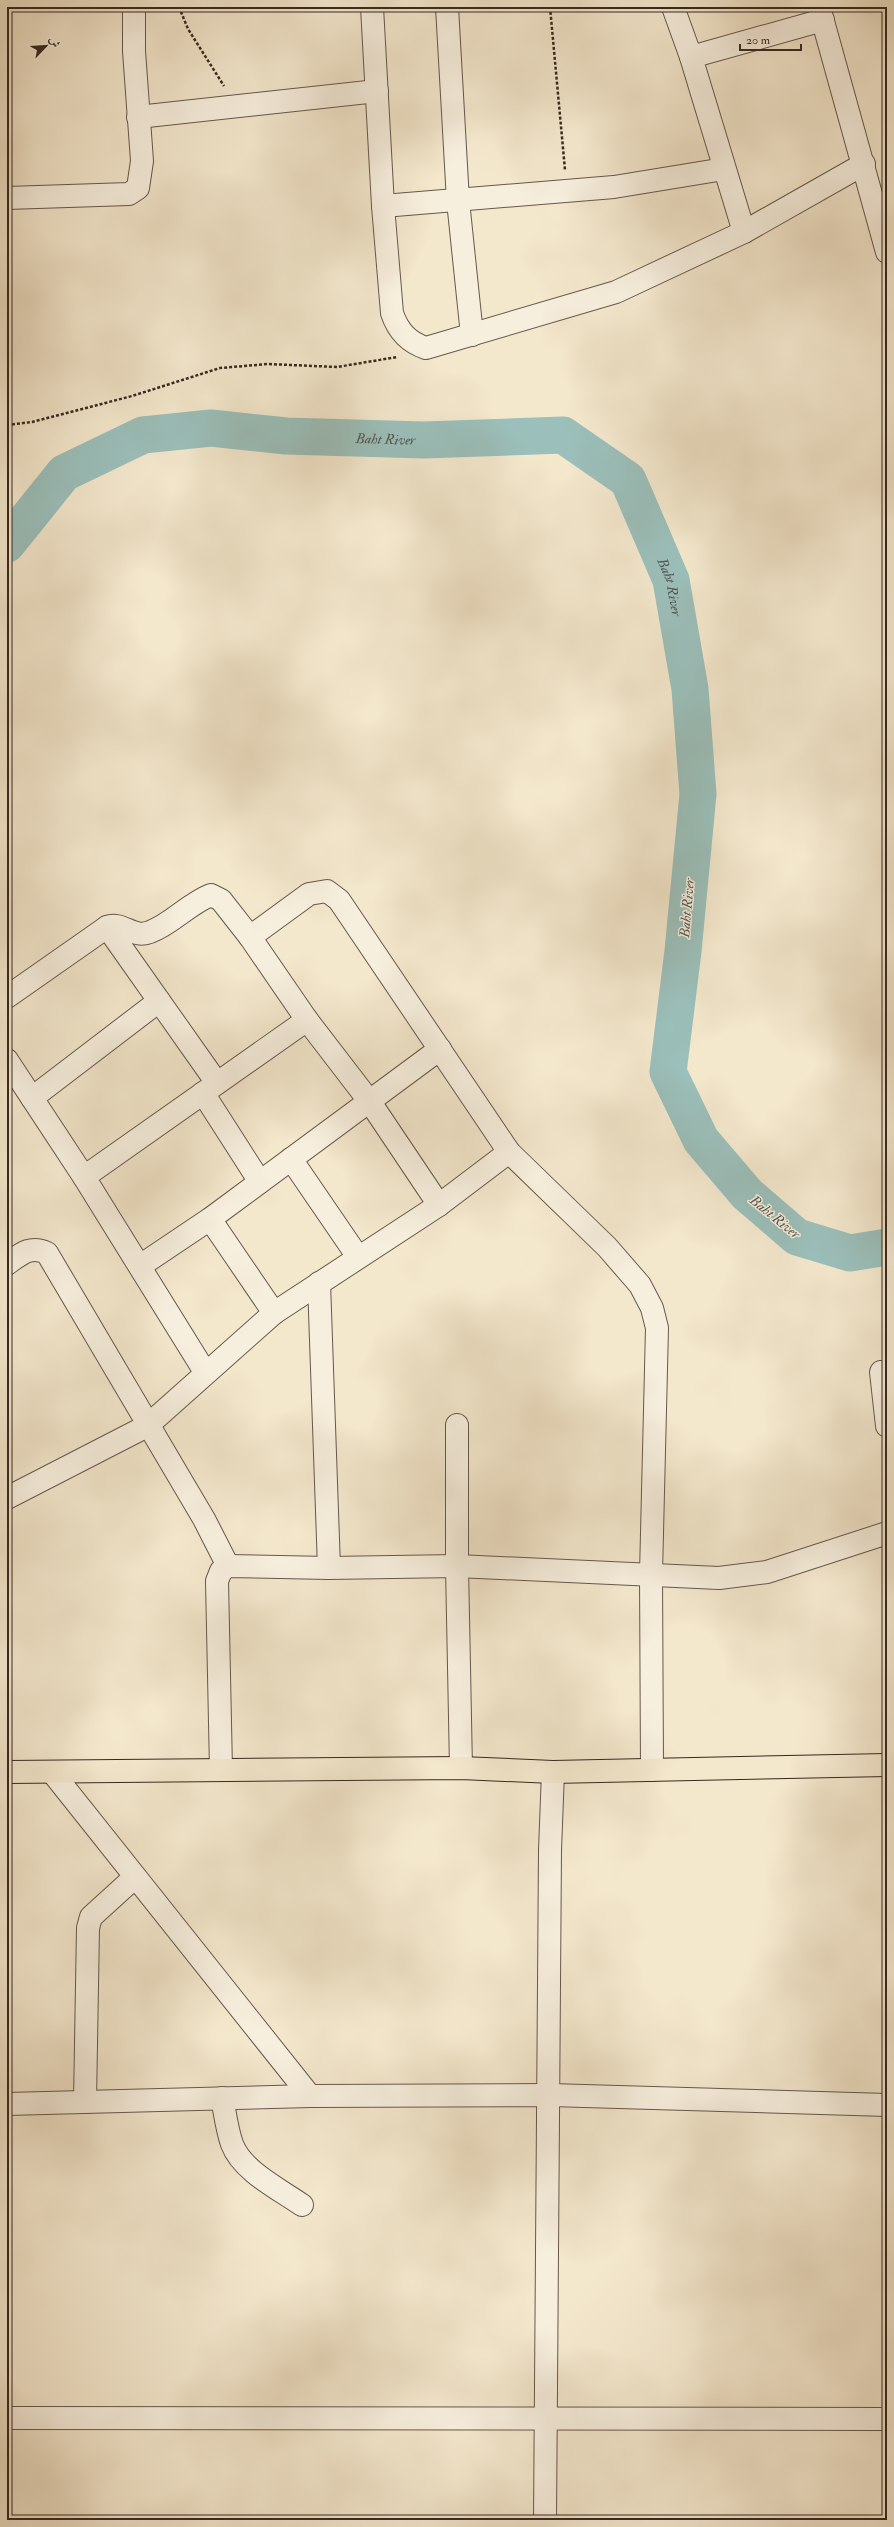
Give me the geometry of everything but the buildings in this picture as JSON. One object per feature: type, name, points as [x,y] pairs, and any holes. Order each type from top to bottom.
[{"type":"main road","points":[[7,1772],[461,1768],[553,1772],[887,1765]]},
{"type":"street","points":[[7,198],[129,194],[138,188],[141,176],[134,51],[134,7]]},
{"type":"street","points":[[372,7],[383,206],[392,313],[396,325],[406,338],[415,344],[426,348],[616,292],[744,232],[864,164]]},
{"type":"street","points":[[447,7],[458,201],[472,335]]},
{"type":"street","points":[[673,7],[691,57],[744,232]]},
{"type":"street","points":[[691,57],[821,13],[864,164],[881,203],[887,252]]},
{"type":"street","points":[[138,117],[377,91]]},
{"type":"street","points":[[383,206],[614,187],[724,169]]},
{"type":"street","points":[[250,937],[310,894],[327,891],[333,893],[509,1152],[607,1247],[640,1286],[652,1308],[658,1328],[651,1574],[652,1770]]},
{"type":"street","points":[[7,997],[106,927],[118,926],[137,934],[151,932],[200,899],[215,896],[221,900],[250,937],[307,1020],[370,1102],[439,1205]]},
{"type":"street","points":[[106,927],[159,1001],[210,1088],[260,1182]]},
{"type":"street","points":[[32,1098],[159,1001]]},
{"type":"street","points":[[84,1177],[307,1020]]},
{"type":"street","points":[[140,1266],[210,1220],[440,1049]]},
{"type":"street","points":[[7,1060],[84,1177],[205,1372]]},
{"type":"street","points":[[7,1498],[147,1426],[205,1372],[274,1313],[439,1205],[509,1152]]},
{"type":"street","points":[[291,1159],[358,1257]]},
{"type":"street","points":[[210,1220],[274,1313]]},
{"type":"street","points":[[7,1264],[29,1250],[38,1249],[47,1253],[147,1426],[190,1495],[228,1566]]},
{"type":"street","points":[[320,1283],[329,1568]]},
{"type":"street","points":[[881,1372],[887,1426]]},
{"type":"street","points":[[457,1424],[457,1566],[461,1768]]},
{"type":"street","points":[[221,1770],[218,1582],[221,1571],[228,1566],[329,1568],[457,1566],[719,1578],[767,1572],[887,1533]]},
{"type":"street","points":[[52,1772],[310,2096]]},
{"type":"street","points":[[545,2520],[550,2095],[550,1850],[553,1772]]},
{"type":"street","points":[[85,2102],[88,1928],[91,1917],[136,1877]]},
{"type":"street","points":[[7,2104],[310,2096],[550,2095],[887,2104]]},
{"type":"street","points":[[222,2098],[232,2144],[239,2156],[252,2170],[302,2204]]},
{"type":"street","points":[[7,2418],[547,2420],[887,2419]]},
{"type":"path","points":[[179,7],[188,29],[237,106]]},
{"type":"path","points":[[550,7],[567,191]]},
{"type":"path","points":[[7,425],[32,422],[132,396],[220,368],[268,364],[337,367],[360,365],[426,348]]},
{"type":"waterway","name":"Baht River","points":[[7,544],[64,473],[143,435],[211,428],[286,436],[424,440],[563,435],[628,480],[671,580],[690,689],[698,794],[683,951],[668,1072],[701,1140],[747,1194],[797,1237],[850,1253],[887,1247]]}]
